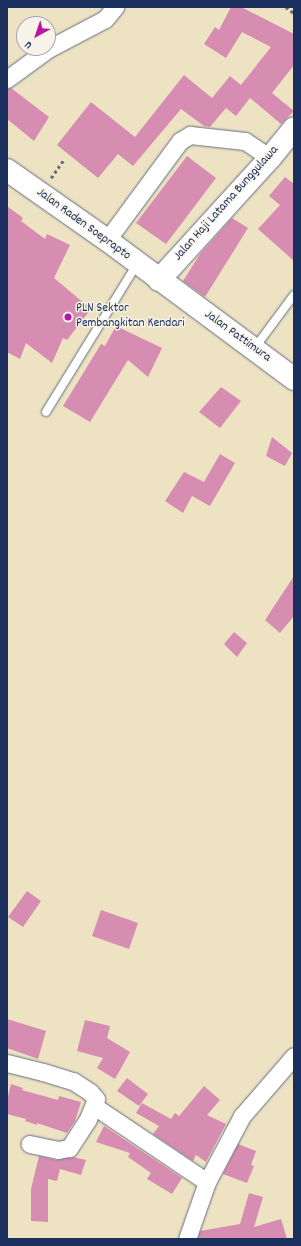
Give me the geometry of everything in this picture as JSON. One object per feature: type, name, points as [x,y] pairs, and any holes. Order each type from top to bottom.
[{"type":"main road","name":"Jalan Haji Latama Bunggulawa","points":[[160,280],[270,158],[294,128]]},
{"type":"main road","name":"Jalan Raden Soeprapto","points":[[7,170],[107,240],[160,280]]},
{"type":"main road","name":"Jalan Pattimura","points":[[160,280],[294,379]]},
{"type":"street","points":[[7,79],[48,49],[85,28],[97,25],[105,19],[115,7]]},
{"type":"street","points":[[107,240],[180,141],[190,135],[245,142],[270,158]]},
{"type":"street","points":[[187,1239],[208,1182],[242,1116],[294,1056]]},
{"type":"street","points":[[7,1063],[73,1081],[94,1095],[96,1099],[82,1130],[69,1148],[58,1150],[30,1144]]},
{"type":"street","points":[[94,1106],[208,1182]]},
{"type":"lane","points":[[46,412],[137,264]]},
{"type":"lane","points":[[254,349],[294,295]]},
{"type":"path","points":[[286,7],[294,13]]},
{"type":"building","points":[[231,7],[241,7],[294,34],[294,65],[272,93],[294,111],[281,124],[250,98],[236,116],[226,108],[210,127],[204,126],[181,109],[133,166],[118,154],[98,178],[57,145],[91,102],[135,137],[184,75],[212,98],[230,76],[241,85],[271,47],[242,32],[226,58],[204,44],[215,27],[219,30]]},
{"type":"building","points":[[11,88],[49,117],[34,141],[7,119],[7,89]]},
{"type":"building","points":[[187,156],[216,178],[166,244],[136,223]]},
{"type":"building","points":[[285,177],[294,184],[294,261],[258,229],[280,205],[269,196]]},
{"type":"building","points":[[7,206],[23,218],[21,221],[45,239],[47,234],[70,245],[54,278],[91,309],[67,340],[63,338],[52,363],[26,343],[20,359],[7,352]]},
{"type":"building","points":[[232,218],[248,228],[205,297],[183,281],[200,254]]},
{"type":"building","points":[[116,326],[162,348],[148,377],[128,360],[90,422],[63,406],[101,344],[105,346]]},
{"type":"building","points":[[221,387],[241,401],[220,428],[199,412]]},
{"type":"building","points":[[272,437],[292,453],[285,466],[266,456]]},
{"type":"building","points":[[220,454],[235,463],[210,506],[192,496],[183,513],[165,501],[184,472],[204,482]]},
{"type":"building","points":[[294,576],[294,616],[280,633],[265,620]]},
{"type":"building","points":[[234,632],[247,643],[237,657],[224,644]]},
{"type":"building","points":[[27,891],[41,901],[23,927],[8,917]]},
{"type":"building","points":[[101,910],[138,923],[129,949],[92,936]]},
{"type":"building","points":[[7,1019],[46,1031],[38,1059],[7,1048]]},
{"type":"building","points":[[85,1020],[110,1026],[107,1038],[130,1052],[115,1079],[97,1068],[103,1058],[77,1051]]},
{"type":"building","points":[[127,1078],[148,1094],[139,1106],[117,1091]]},
{"type":"building","points":[[11,1084],[23,1088],[22,1090],[58,1100],[59,1096],[81,1102],[75,1121],[67,1133],[37,1123],[37,1125],[25,1121],[26,1119],[7,1114],[7,1100]]},
{"type":"building","points":[[204,1086],[220,1100],[207,1115],[226,1124],[206,1162],[196,1155],[193,1161],[153,1134],[159,1126],[136,1113],[142,1103],[171,1119],[175,1113],[179,1116]]},
{"type":"building","points":[[104,1126],[182,1178],[172,1194],[147,1179],[151,1173],[128,1157],[130,1153],[96,1142]]},
{"type":"building","points":[[238,1144],[256,1151],[251,1165],[254,1166],[247,1183],[223,1174]]},
{"type":"building","points":[[39,1156],[56,1160],[73,1157],[86,1160],[81,1175],[60,1169],[57,1181],[48,1179],[48,1222],[31,1221],[31,1189]]},
{"type":"building","points":[[249,1193],[263,1197],[254,1227],[281,1219],[287,1239],[198,1239],[200,1231],[240,1224]]},
{"type":"place","name":"PLN Sektor Pembangkitan Kendari","points":[[68,317]]}]
